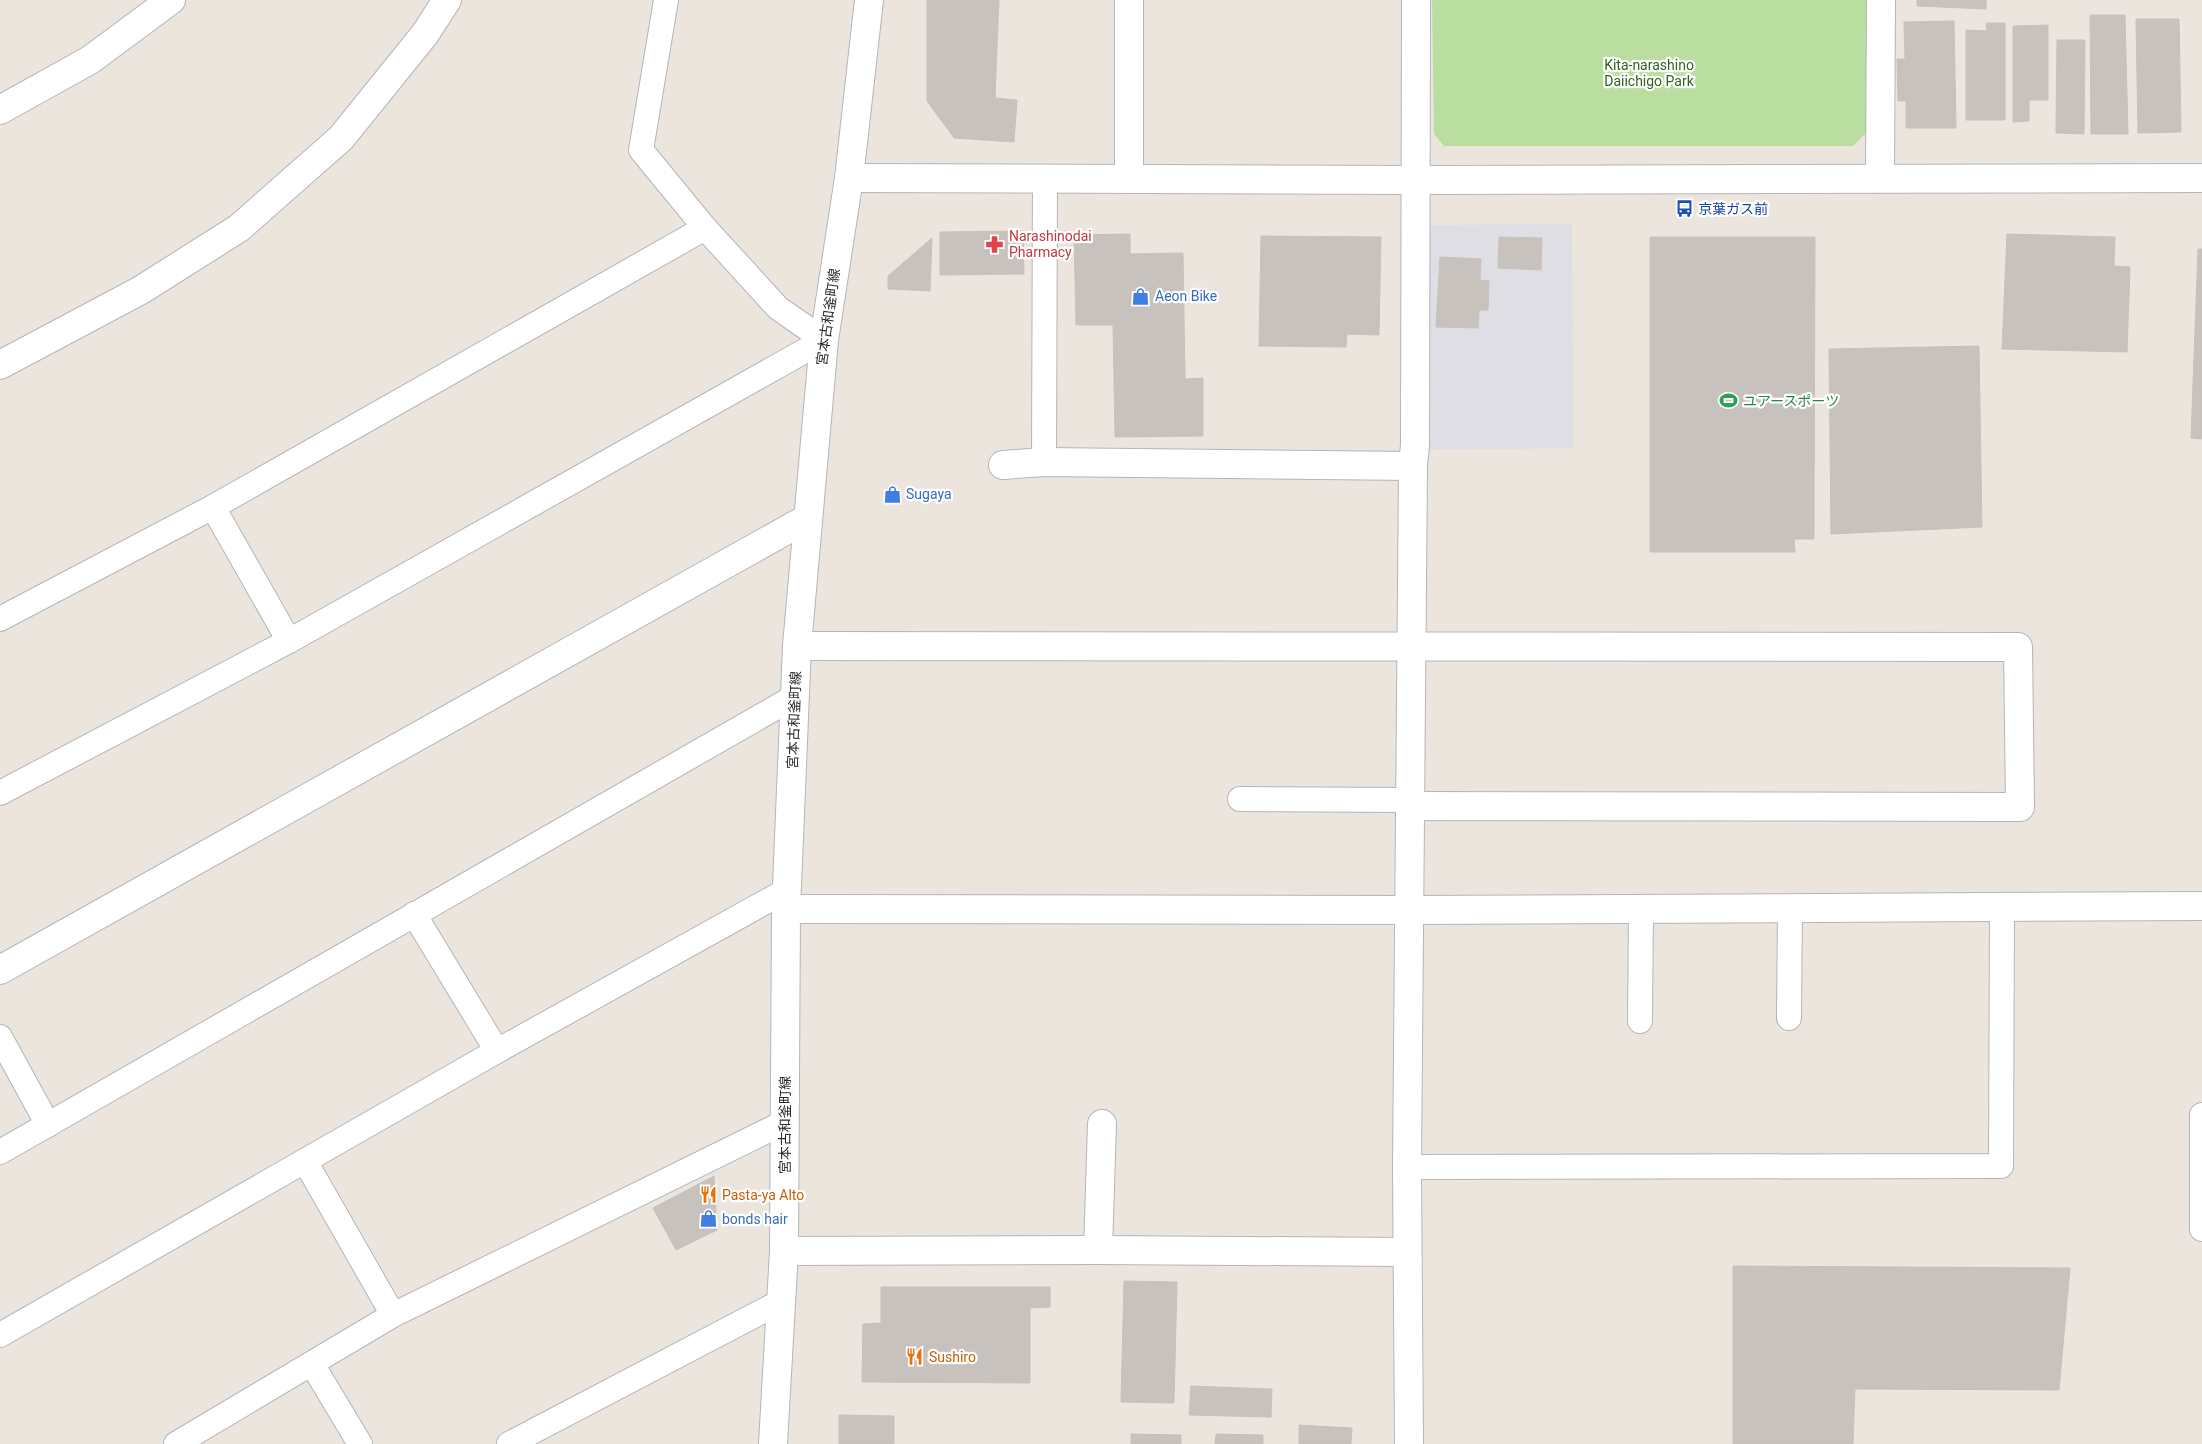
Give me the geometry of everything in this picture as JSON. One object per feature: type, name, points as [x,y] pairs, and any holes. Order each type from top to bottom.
[{"type":"street","points":[[0,110],[90,60],[171,0]]},
{"type":"street","points":[[0,365],[141,290],[239,228],[341,138],[425,34],[447,0]]},
{"type":"street","name":"宮本古和釜町線","points":[[774,1444],[784,1251],[786,899],[797,646],[824,340],[849,178],[869,0]]},
{"type":"street","points":[[1129,0],[1129,178]]},
{"type":"street","points":[[1409,1444],[1407,1167],[1409,803],[1413,466],[1415,445],[1416,0]]},
{"type":"street","points":[[1880,178],[1881,0]]},
{"type":"street","points":[[849,178],[1416,180],[2202,178]]},
{"type":"street","points":[[1003,465],[1044,462],[1413,466]]},
{"type":"street","points":[[0,970],[808,518]]},
{"type":"street","points":[[797,646],[2018,647],[2020,807],[1409,803]]},
{"type":"street","points":[[786,899],[1409,910],[2202,906]]},
{"type":"street","points":[[1098,1250],[1102,1124]]},
{"type":"street","points":[[784,1251],[1098,1250],[1407,1252]]},
{"type":"lane","points":[[0,793],[289,641],[824,340],[778,308],[705,228],[641,150],[666,0]]},
{"type":"lane","points":[[1044,462],[1045,178]]},
{"type":"lane","points":[[0,619],[213,507],[705,228]]},
{"type":"lane","points":[[213,507],[289,641]]},
{"type":"lane","points":[[0,1152],[796,696]]},
{"type":"lane","points":[[1240,799],[1409,803]]},
{"type":"lane","points":[[0,1335],[497,1051],[786,899]]},
{"type":"lane","points":[[1407,1167],[2001,1166],[2002,907]]},
{"type":"lane","points":[[1640,1020],[1641,908]]},
{"type":"lane","points":[[1789,1018],[1790,908]]},
{"type":"lane","points":[[414,914],[497,1051]]},
{"type":"lane","points":[[0,1037],[48,1125]]},
{"type":"lane","points":[[2202,1116],[2202,1229]]},
{"type":"lane","points":[[176,1444],[393,1315],[785,1122]]},
{"type":"lane","points":[[305,1161],[393,1315]]},
{"type":"lane","points":[[508,1444],[780,1302]]},
{"type":"lane","points":[[312,1364],[360,1444]]},
{"type":"shaded area","points":[[1572,224],[1573,448],[1428,450],[1428,225]]},
{"type":"green space","name":"Kita-narashino Daiichigo Park","points":[[1432,0],[1866,0],[1866,133],[1853,146],[1444,146],[1434,134]]},
{"type":"building","points":[[927,0],[999,0],[995,98],[1017,100],[1014,142],[954,138],[927,101]]},
{"type":"building","points":[[1917,0],[1986,0],[1986,9],[1917,6]]},
{"type":"building","points":[[2090,15],[2125,15],[2128,134],[2091,134]]},
{"type":"building","points":[[2136,19],[2179,19],[2181,132],[2138,133]]},
{"type":"building","points":[[1954,21],[1956,128],[1906,128],[1906,101],[1898,101],[1897,59],[1905,59],[1904,22]]},
{"type":"building","points":[[1986,23],[2005,23],[2005,120],[1966,120],[1966,30],[1987,31]]},
{"type":"building","points":[[2048,25],[2048,100],[2029,100],[2029,121],[2013,122],[2013,26]]},
{"type":"building","points":[[2057,40],[2085,40],[2084,134],[2056,133]]},
{"type":"building","points":[[1023,231],[1024,274],[940,275],[940,232]]},
{"type":"building","points":[[1130,234],[1130,254],[1183,253],[1185,379],[1203,378],[1203,436],[1115,437],[1113,325],[1076,325],[1074,235]]},
{"type":"building","points":[[2007,234],[2115,237],[2114,266],[2130,267],[2127,352],[2002,349]]},
{"type":"building","points":[[1261,236],[1381,237],[1379,335],[1347,334],[1346,347],[1259,346]]},
{"type":"building","points":[[1499,237],[1542,238],[1541,270],[1498,268]]},
{"type":"building","points":[[1650,237],[1815,237],[1814,539],[1794,539],[1795,552],[1650,552]]},
{"type":"building","points":[[932,238],[930,291],[888,289],[888,276]]},
{"type":"building","points":[[2198,249],[2202,249],[2202,439],[2191,438]]},
{"type":"building","points":[[1440,257],[1481,259],[1480,280],[1489,281],[1488,310],[1479,310],[1478,328],[1436,327]]},
{"type":"building","points":[[1979,346],[1982,527],[1831,534],[1829,349]]},
{"type":"building","points":[[714,1176],[717,1230],[676,1250],[653,1208]]},
{"type":"building","points":[[1733,1266],[2070,1268],[2059,1390],[1855,1389],[1853,1444],[1733,1444]]},
{"type":"building","points":[[1124,1281],[1177,1282],[1174,1403],[1121,1402]]},
{"type":"building","points":[[881,1287],[1050,1287],[1050,1307],[1030,1308],[1030,1383],[862,1382],[863,1324],[881,1323]]},
{"type":"building","points":[[1191,1386],[1272,1389],[1271,1417],[1189,1415]]},
{"type":"building","points":[[839,1415],[894,1416],[894,1444],[839,1444]]},
{"type":"building","points":[[1299,1425],[1352,1428],[1351,1444],[1299,1444]]},
{"type":"building","points":[[1131,1434],[1181,1435],[1181,1444],[1131,1444]]},
{"type":"building","points":[[1216,1434],[1263,1435],[1263,1444],[1215,1444]]},
{"type":"place","name":"京葉ガス前","points":[[1684,209]]},
{"type":"place","name":"Narashinodai Pharmacy","points":[[995,244]]},
{"type":"place","name":"Aeon Bike","points":[[1141,296]]},
{"type":"place","name":"ユアースポーツ","points":[[1729,401]]},
{"type":"place","name":"Sugaya","points":[[892,494]]},
{"type":"place","name":"Pasta-ya Alto","points":[[708,1195]]},
{"type":"place","name":"bonds hair","points":[[708,1219]]},
{"type":"place","name":"Sushiro","points":[[915,1357]]}]
